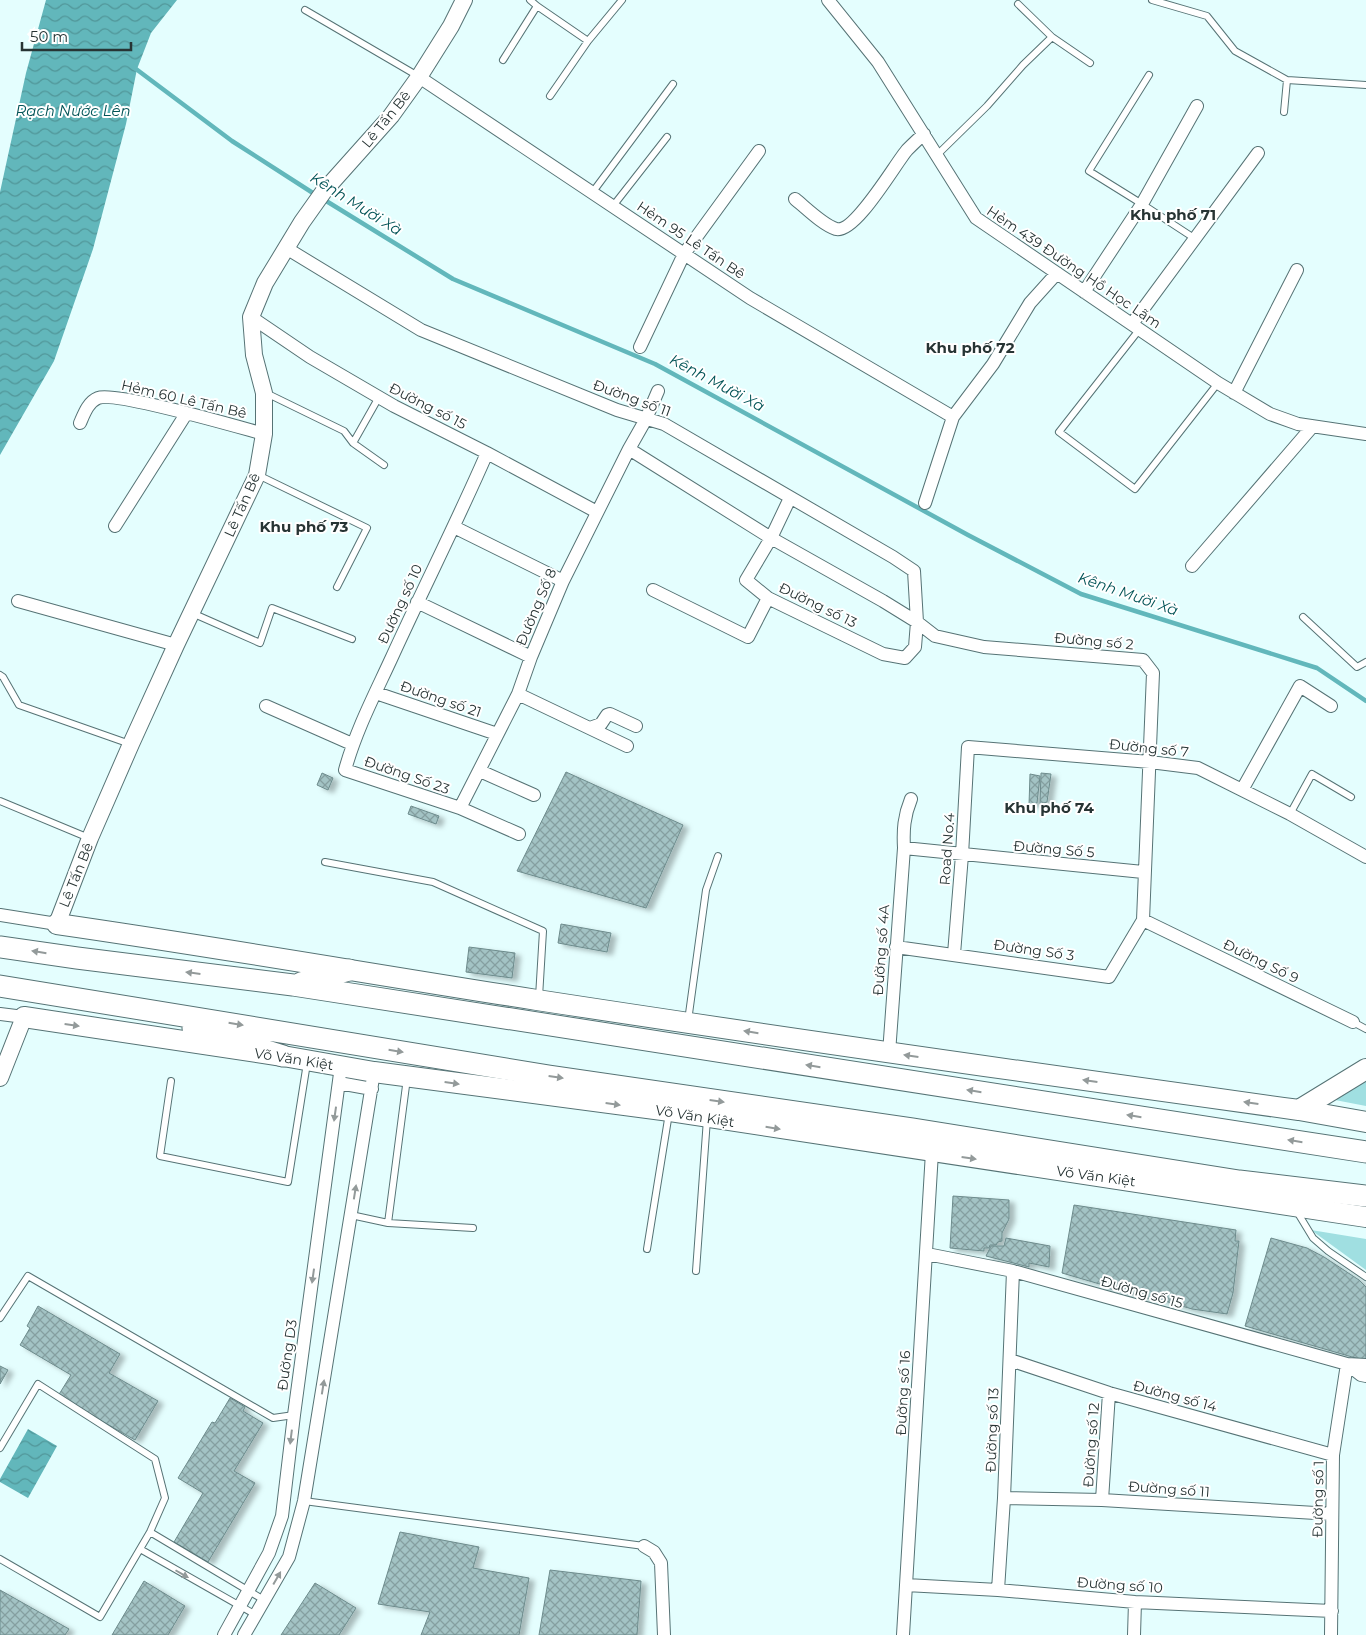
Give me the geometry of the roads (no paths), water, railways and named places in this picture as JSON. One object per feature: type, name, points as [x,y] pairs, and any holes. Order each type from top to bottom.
[{"type":"highway","points":[[0,947],[293,985],[1366,1152]]},
{"type":"highway","points":[[293,985],[349,970]]},
{"type":"highway","name":"Võ Văn Kiệt","points":[[0,986],[119,1004],[548,1076],[1239,1181],[1366,1196]]},
{"type":"highway","points":[[119,1004],[282,1056]]},
{"type":"main road","points":[[57,924],[150,937],[538,1000],[889,1053],[1299,1110],[1366,1122]]},
{"type":"main road","name":"Võ Văn Kiệt","points":[[24,1017],[282,1056],[307,1061],[340,1075],[373,1081],[407,1077],[670,1111],[1366,1217]]},
{"type":"main road","points":[[1299,1110],[1366,1069]]},
{"type":"street","name":"Lê Tấn Bê","points":[[57,924],[90,838],[131,744],[257,475],[264,434],[264,393],[254,355],[251,318],[265,283],[302,222],[324,191],[391,116],[419,77],[451,26],[464,0]]},
{"type":"street","name":"Hẻm 439 Đường Hồ Học Lãm","points":[[828,0],[878,62],[976,218],[1218,383],[1270,414],[1312,427],[1366,434]]},
{"type":"street","name":"Hẻm 95 Lê Tấn Bê","points":[[419,77],[750,298],[953,417]]},
{"type":"street","points":[[1084,292],[1142,204],[1197,106]]},
{"type":"street","points":[[795,200],[828,226],[842,229],[854,220],[894,171],[906,151],[924,134]]},
{"type":"street","points":[[640,347],[684,254],[759,151]]},
{"type":"street","points":[[1136,327],[1194,238],[1258,153]]},
{"type":"street","name":"Đường số 11","points":[[286,248],[422,330],[616,410],[664,424],[893,557],[914,571],[917,622]]},
{"type":"street","points":[[1234,393],[1297,270]]},
{"type":"street","points":[[925,503],[953,417],[993,364],[1030,303],[1057,274]]},
{"type":"street","name":"Đường số 15","points":[[251,318],[310,357],[379,397],[597,512]]},
{"type":"street","name":"Đường Số 8","points":[[460,808],[518,694],[531,657],[563,581],[646,419],[658,391]]},
{"type":"street","name":"Hẻm 60 Lê Tấn Bê","points":[[80,423],[90,404],[98,398],[123,399],[264,434]]},
{"type":"street","points":[[115,526],[186,414]]},
{"type":"street","points":[[1192,566],[1312,427]]},
{"type":"street","points":[[629,449],[771,538],[790,498]]},
{"type":"street","name":"Đường số 10","points":[[345,770],[352,744],[487,453]]},
{"type":"street","points":[[454,527],[563,581]]},
{"type":"street","name":"Đường số 13","points":[[771,538],[746,580],[768,598],[883,654],[904,658],[915,647],[917,622]]},
{"type":"street","name":"Đường số 2","points":[[771,538],[917,622],[935,636],[984,647],[1142,660],[1153,673],[1142,920],[1109,977]]},
{"type":"street","points":[[653,590],[748,637],[768,598]]},
{"type":"street","points":[[18,601],[176,645]]},
{"type":"street","points":[[417,602],[531,657]]},
{"type":"street","points":[[1242,790],[1300,686],[1331,706]]},
{"type":"street","name":"Đường số 21","points":[[376,692],[497,734]]},
{"type":"street","points":[[518,694],[628,746]]},
{"type":"street","points":[[266,706],[352,744]]},
{"type":"street","points":[[590,728],[601,724],[607,715],[610,714],[636,726]]},
{"type":"street","name":"Đường số 7","points":[[968,747],[1150,762],[1198,768],[1290,814],[1366,857]]},
{"type":"street","name":"Road No.4","points":[[954,954],[968,747]]},
{"type":"street","name":"Đường Số 23","points":[[345,770],[460,808],[519,834]]},
{"type":"street","points":[[480,771],[534,795]]},
{"type":"street","name":"Đường số 4A","points":[[889,1053],[904,848],[903,826],[905,813],[911,799]]},
{"type":"street","name":"Đường Số 5","points":[[904,848],[1143,872]]},
{"type":"street","points":[[0,916],[57,924]]},
{"type":"street","name":"Đường Số 9","points":[[1142,920],[1354,1022]]},
{"type":"street","name":"Đường Số 3","points":[[896,947],[1109,977]]},
{"type":"street","points":[[0,1014],[24,1017],[0,1078]]},
{"type":"street","name":"Đường D3","points":[[224,1635],[269,1553],[282,1516],[340,1075]]},
{"type":"street","points":[[244,1635],[289,1557],[304,1501],[373,1081]]},
{"type":"street","name":"Đường số 16","points":[[904,1635],[932,1152]]},
{"type":"street","name":"Đường số 15","points":[[926,1254],[1012,1271],[1347,1364],[1366,1365]]},
{"type":"street","name":"Đường số 13","points":[[998,1590],[1004,1498],[1012,1271]]},
{"type":"street","name":"Đường số 14","points":[[1010,1360],[1109,1393],[1333,1455]]},
{"type":"street","name":"Đường số 15","points":[[1347,1364],[1361,1375],[1366,1376]]},
{"type":"street","name":"Đường số 1","points":[[1331,1635],[1333,1455],[1347,1364]]},
{"type":"street","name":"Đường số 12","points":[[1102,1500],[1109,1393]]},
{"type":"street","name":"Đường số 11","points":[[1004,1498],[1102,1500],[1332,1514]]},
{"type":"street","points":[[644,1546],[654,1552],[661,1563],[664,1635]]},
{"type":"street","name":"Đường số 10","points":[[906,1585],[998,1590],[1135,1602],[1332,1611]]},
{"type":"street","points":[[1134,1635],[1135,1602]]},
{"type":"lane","points":[[530,0],[588,41]]},
{"type":"lane","points":[[550,96],[588,41],[622,0]]},
{"type":"lane","points":[[1152,0],[1207,16],[1235,51],[1286,80],[1366,85]]},
{"type":"lane","points":[[1018,4],[1052,38],[1090,63]]},
{"type":"lane","points":[[503,60],[537,6]]},
{"type":"lane","points":[[305,10],[419,77]]},
{"type":"lane","points":[[937,155],[987,106],[1023,65],[1052,38]]},
{"type":"lane","points":[[1149,75],[1089,171],[1194,238]]},
{"type":"lane","points":[[1284,112],[1286,80]]},
{"type":"lane","points":[[592,193],[673,84]]},
{"type":"lane","points":[[613,206],[667,138]]},
{"type":"lane","points":[[1136,327],[1059,432],[1135,489],[1218,383]]},
{"type":"lane","points":[[264,393],[344,431],[353,443],[384,466]]},
{"type":"lane","points":[[353,443],[379,397]]},
{"type":"lane","points":[[257,475],[367,528],[337,587]]},
{"type":"lane","points":[[192,613],[260,643],[272,608],[352,639]]},
{"type":"lane","points":[[1303,617],[1357,666],[1366,662]]},
{"type":"lane","points":[[0,675],[19,705],[131,744]]},
{"type":"lane","points":[[1290,814],[1312,774],[1351,797]]},
{"type":"lane","points":[[0,802],[90,838]]},
{"type":"lane","points":[[688,1022],[706,890],[718,856]]},
{"type":"lane","points":[[325,862],[433,882],[543,931],[538,1000]]},
{"type":"lane","name":"Đường Số 9","points":[[1354,1022],[1366,1028]]},
{"type":"lane","points":[[171,1081],[160,1156],[288,1182],[307,1061]]},
{"type":"lane","points":[[388,1223],[407,1077]]},
{"type":"lane","points":[[647,1249],[670,1111]]},
{"type":"lane","points":[[696,1271],[708,1118]]},
{"type":"lane","points":[[1294,1206],[1313,1238],[1328,1251],[1366,1277]]},
{"type":"lane","points":[[351,1215],[388,1223],[473,1228]]},
{"type":"lane","points":[[0,1318],[28,1276],[273,1418],[294,1415]]},
{"type":"lane","points":[[0,1448],[38,1384],[155,1459],[165,1498],[150,1532],[100,1617],[0,1559]]},
{"type":"lane","points":[[304,1501],[644,1546]]},
{"type":"lane","points":[[150,1532],[264,1600]]},
{"type":"lane","points":[[140,1549],[256,1615]]},
{"type":"water","name":"Rạch Nước Lên","points":[[46,0],[177,0],[151,33],[137,69],[126,124],[93,249],[54,361],[0,455],[0,192],[26,73]]},
{"type":"water","points":[[28,1429],[57,1446],[28,1498],[0,1482],[0,1479]]},
{"type":"waterway","name":"Kênh Mười Xà","points":[[132,66],[232,141],[316,195]]},
{"type":"waterway","name":"Kênh Mười Xà","points":[[323,199],[453,279],[655,364],[968,535],[1081,594],[1317,668],[1366,701]]},
{"type":"district","name":"Khu phố 71","points":[[1173,215]]},
{"type":"district","name":"Khu phố 72","points":[[970,348]]},
{"type":"district","name":"Khu phố 73","points":[[304,527]]},
{"type":"district","name":"Khu phố 74","points":[[1049,808]]}]
